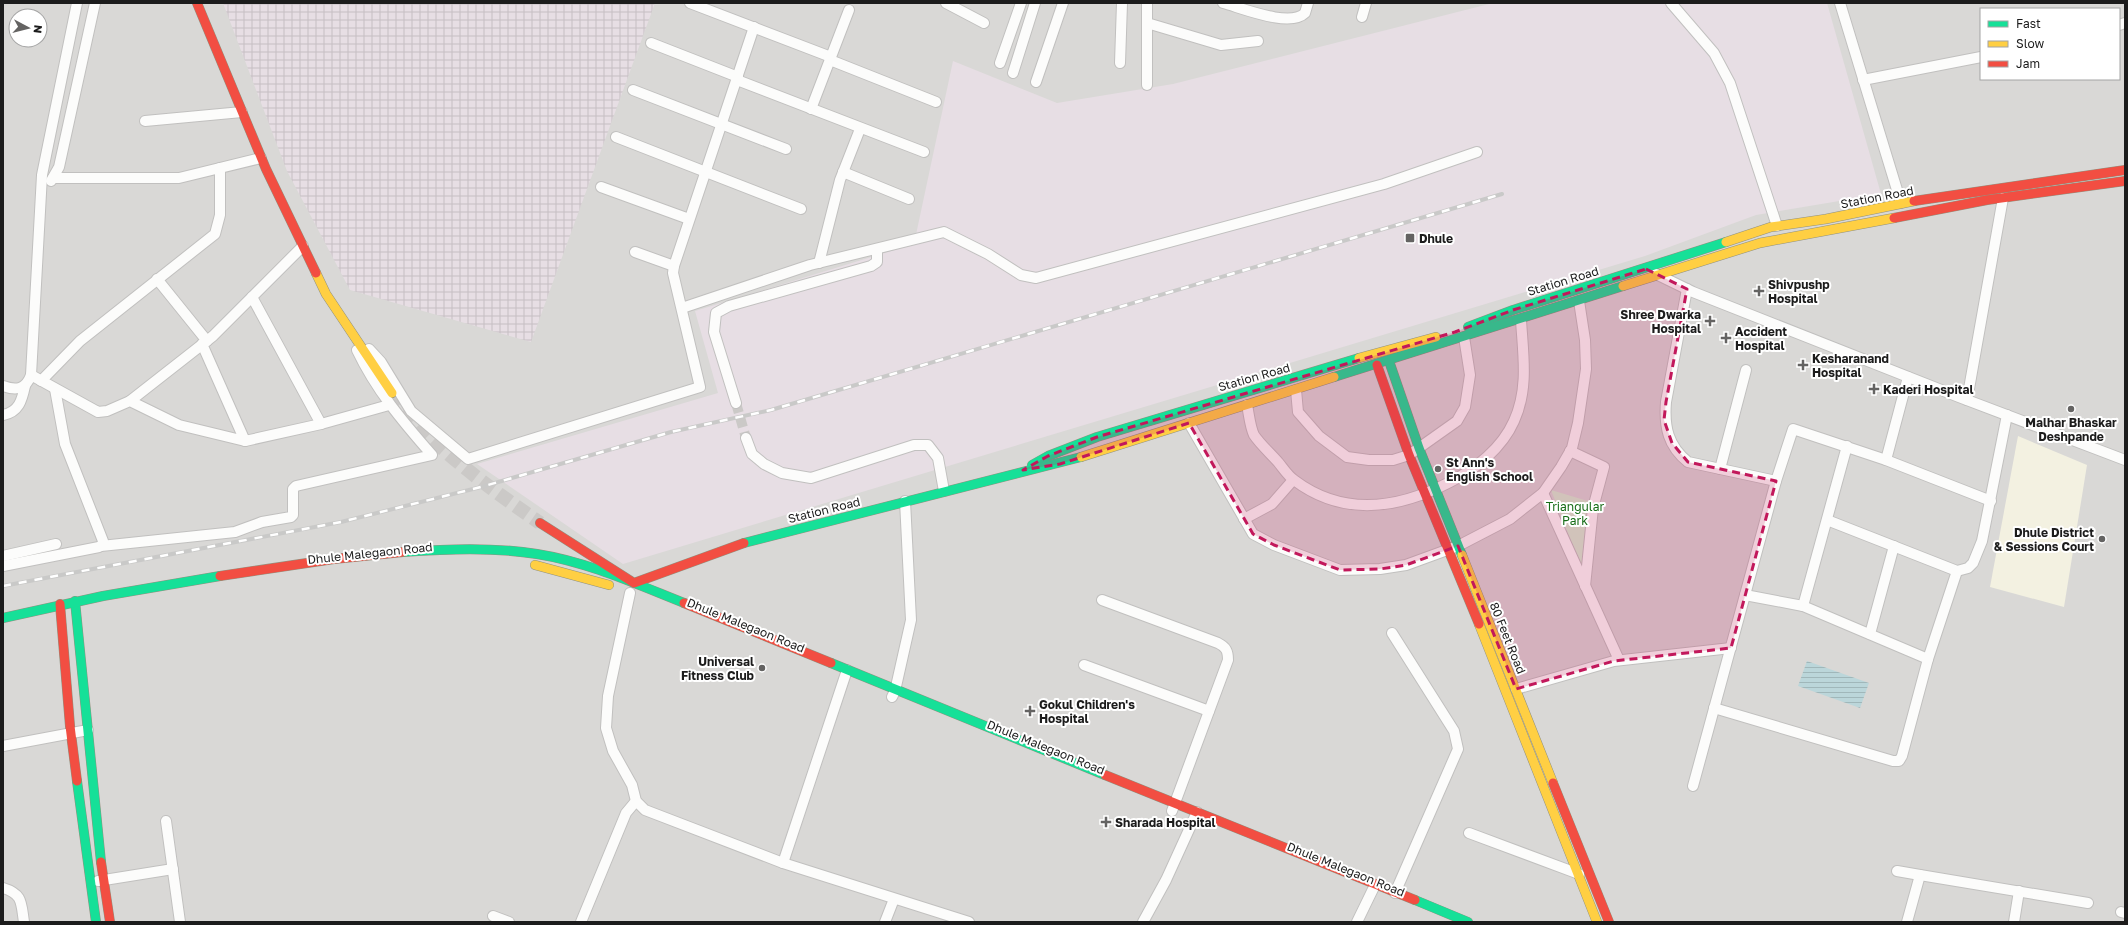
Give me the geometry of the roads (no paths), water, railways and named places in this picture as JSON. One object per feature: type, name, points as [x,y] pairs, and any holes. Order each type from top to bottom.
[{"type":"main road","points":[[197,3],[261,158],[326,294],[392,393]]},
{"type":"main road","name":"Station Road","points":[[1023,470],[1048,456],[1097,437],[1234,395],[1284,382],[1380,351],[1455,332],[1513,310],[1646,269],[1777,226],[1826,219],[1900,203],[2125,170]]},
{"type":"main road","name":"Station Road","points":[[634,590],[745,542],[1023,470],[1064,462],[1521,320],[1760,243],[1808,232],[2003,198],[2125,180]]},
{"type":"main road","name":"80 Feet Road","points":[[1389,361],[1419,448],[1609,922]]},
{"type":"main road","name":"80 Feet Road","points":[[1377,365],[1409,455],[1426,494],[1597,922]]},
{"type":"main road","points":[[540,523],[634,590],[846,674]]},
{"type":"main road","name":"Dhule Malegaon Road","points":[[3,618],[60,609],[228,574],[365,554],[451,549],[523,552],[578,563],[634,590]]},
{"type":"main road","name":"Dhule Malegaon Road","points":[[75,606],[382,562],[432,558],[518,562],[634,590]]},
{"type":"main road","points":[[75,606],[103,880],[110,922]]},
{"type":"main road","points":[[60,609],[70,732],[96,922]]},
{"type":"main road","name":"Dhule Malegaon Road","points":[[3,627],[60,609]]},
{"type":"main road","name":"Dhule Malegaon Road","points":[[684,613],[846,674],[1394,897],[1468,922]]},
{"type":"street","points":[[3,415],[11,412],[19,406],[25,386],[31,375],[42,175],[78,3]]},
{"type":"street","points":[[41,194],[59,167],[95,3]]},
{"type":"street","points":[[690,3],[754,27],[936,102]]},
{"type":"street","points":[[947,3],[984,23]]},
{"type":"street","points":[[1000,63],[1021,3]]},
{"type":"street","points":[[1013,73],[1035,3]]},
{"type":"street","points":[[1036,82],[1063,3]]},
{"type":"street","points":[[1120,62],[1122,3]]},
{"type":"street","points":[[1147,85],[1148,3]]},
{"type":"street","points":[[1223,3],[1268,16],[1294,19],[1305,13],[1308,3]]},
{"type":"street","points":[[1362,17],[1366,3]]},
{"type":"street","points":[[1671,3],[1714,53],[1730,83],[1777,226]]},
{"type":"street","points":[[1840,3],[1900,203]]},
{"type":"street","points":[[811,109],[849,10]]},
{"type":"street","points":[[1147,23],[1221,45],[1258,41]]},
{"type":"street","points":[[343,321],[381,362],[411,411],[468,459],[700,387],[673,273],[674,266],[754,27]]},
{"type":"street","points":[[651,43],[860,129],[924,152]]},
{"type":"street","points":[[1863,80],[1980,57]]},
{"type":"street","points":[[632,90],[786,150]]},
{"type":"street","points":[[145,121],[242,112]]},
{"type":"street","points":[[819,263],[843,172],[860,129]]},
{"type":"street","points":[[616,137],[801,209]]},
{"type":"street","points":[[682,308],[819,263],[944,232],[988,254],[1022,275],[1036,278],[1384,184],[1477,152]]},
{"type":"street","points":[[53,178],[179,178],[261,158]]},
{"type":"street","points":[[41,381],[80,341],[215,234],[220,215],[220,168]]},
{"type":"street","points":[[843,172],[910,200]]},
{"type":"street","points":[[600,187],[689,219]]},
{"type":"street","points":[[1967,400],[2003,198]]},
{"type":"street","points":[[31,375],[98,412],[107,411],[130,401],[205,342],[303,246]]},
{"type":"street","points":[[736,403],[714,332],[716,313],[729,306],[871,266],[877,262],[877,249]]},
{"type":"street","points":[[635,252],[674,266]]},
{"type":"street","points":[[1646,269],[1687,289],[1908,377],[2125,460]]},
{"type":"street","points":[[157,280],[205,342],[245,441]]},
{"type":"street","points":[[1687,289],[1666,402],[1666,426],[1672,443],[1679,454],[1688,462],[1776,481]]},
{"type":"street","points":[[252,297],[321,424]]},
{"type":"street","points":[[1189,424],[1253,534],[1282,548],[1340,570],[1380,569],[1406,565],[1458,546],[1510,519],[1543,493],[1570,451],[1578,423],[1586,369],[1585,340],[1579,301]]},
{"type":"street","points":[[1247,405],[1253,434],[1293,480],[1327,500],[1349,506],[1374,506],[1400,502],[1426,494],[1466,474],[1490,454],[1505,437],[1514,421],[1522,401],[1525,377],[1521,320]]},
{"type":"street","points":[[3,566],[101,546],[235,532],[262,522],[291,517],[293,515],[293,489],[296,486],[432,455],[389,405],[368,374],[343,321]]},
{"type":"street","points":[[1296,390],[1298,412],[1319,436],[1347,457],[1369,460],[1393,460],[1409,455],[1457,421],[1464,407],[1470,376],[1464,337]]},
{"type":"street","points":[[1720,469],[1746,370]]},
{"type":"street","points":[[1886,460],[1908,377]]},
{"type":"street","points":[[3,386],[16,389],[25,386]]},
{"type":"street","points":[[55,388],[65,444],[103,541],[101,546]]},
{"type":"street","points":[[130,401],[179,425],[245,441],[321,424],[389,405]]},
{"type":"street","points":[[1827,520],[1957,571],[1968,568],[1978,553],[1991,501],[2007,415]]},
{"type":"street","points":[[1693,786],[1776,481],[1793,429],[1886,460],[1991,501]]},
{"type":"street","points":[[746,438],[752,454],[764,464],[782,473],[811,478],[914,445],[928,445],[938,458],[944,491]]},
{"type":"street","points":[[1803,606],[1846,446]]},
{"type":"street","points":[[1570,451],[1604,467],[1593,508],[1585,586]]},
{"type":"street","points":[[1244,519],[1272,504],[1293,480]]},
{"type":"street","points":[[1543,493],[1619,660]]},
{"type":"street","points":[[894,694],[910,620],[905,501]]},
{"type":"street","points":[[3,556],[56,544]]},
{"type":"street","points":[[1870,634],[1894,546]]},
{"type":"street","points":[[1714,708],[1893,761],[1899,761],[1902,756],[1928,659],[1957,571]]},
{"type":"street","points":[[634,590],[608,696],[606,728],[613,750],[632,785],[636,801],[645,810],[783,863],[968,922]]},
{"type":"street","points":[[1745,595],[1803,606],[1928,659]]},
{"type":"street","points":[[1102,600],[1225,646],[1228,652],[1228,660],[1174,808]]},
{"type":"street","points":[[1392,633],[1454,731],[1458,749],[1394,897]]},
{"type":"street","points":[[1516,689],[1619,660],[1731,648]]},
{"type":"street","points":[[1084,665],[1209,711]]},
{"type":"street","points":[[783,863],[846,674]]},
{"type":"street","points":[[3,746],[70,732],[88,730]]},
{"type":"street","points":[[581,922],[591,894],[626,813],[636,801]]},
{"type":"street","points":[[1143,922],[1166,880],[1195,816]]},
{"type":"street","points":[[166,821],[180,922]]},
{"type":"street","points":[[1469,833],[1578,874]]},
{"type":"street","points":[[91,882],[173,869]]},
{"type":"street","points":[[1897,871],[2088,903]]},
{"type":"street","points":[[1907,922],[1920,875]]},
{"type":"street","points":[[3,888],[18,895],[21,900],[24,922]]},
{"type":"street","points":[[1357,922],[1373,888]]},
{"type":"street","points":[[2014,922],[2019,891]]},
{"type":"street","points":[[885,922],[894,898]]},
{"type":"street","points":[[493,916],[509,922]]},
{"type":"water","points":[[1807,661],[1869,683],[1860,708],[1798,686]]},
{"type":"tunnel","points":[[392,393],[423,430],[460,464],[500,495],[540,523]]},
{"type":"tunnel","points":[[736,403],[746,438]]},
{"type":"railway","points":[[3,586],[341,522],[481,487],[671,432],[771,410],[1502,194]]},
{"type":"place","name":"Dhule","points":[[1410,238]]},
{"type":"place","name":"Shivpushp Hospital","points":[[1759,291]]},
{"type":"place","name":"Shree Dwarka Hospital","points":[[1710,321]]},
{"type":"place","name":"Accident Hospital","points":[[1726,338]]},
{"type":"place","name":"Kesharanand Hospital","points":[[1803,365]]},
{"type":"place","name":"Kaderi Hospital","points":[[1874,389]]},
{"type":"place","name":"Malhar Bhaskar Deshpande","points":[[2071,409]]},
{"type":"place","name":"St Ann's English School","points":[[1438,469]]},
{"type":"place","name":"Dhule District & Sessions Court","points":[[2102,539]]},
{"type":"place","name":"Universal Fitness Club","points":[[762,668]]},
{"type":"place","name":"Gokul Children's Hospital","points":[[1030,711]]},
{"type":"place","name":"Sharada Hospital","points":[[1106,822]]},
{"type":"park label","name":"Triangular Park","points":[[1575,513]]}]
